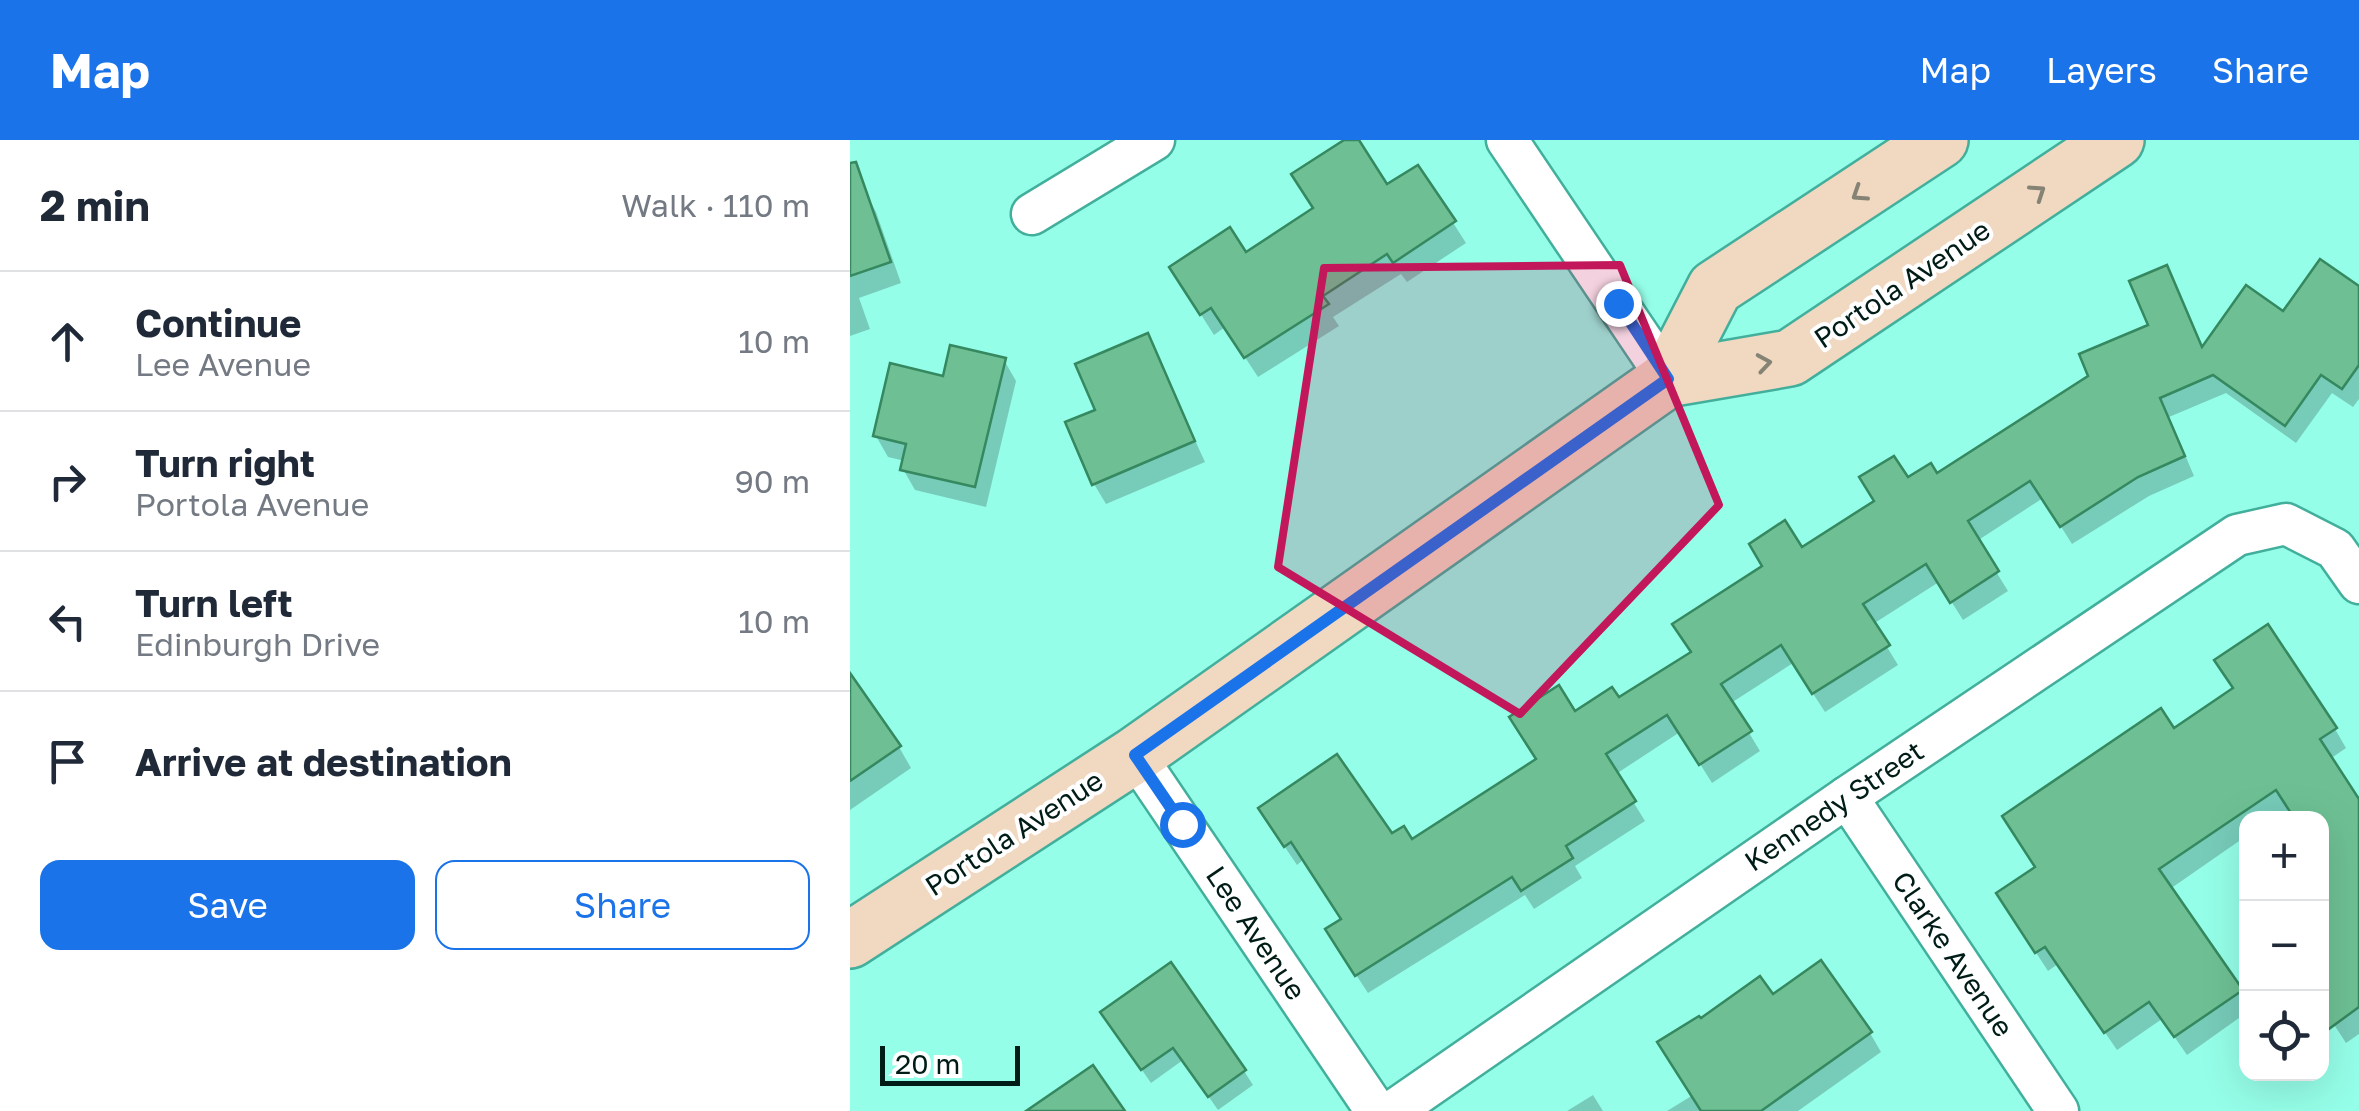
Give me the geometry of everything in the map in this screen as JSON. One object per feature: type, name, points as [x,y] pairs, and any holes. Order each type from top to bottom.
[{"type":"main road","name":"Portola Avenue","points":[[1668,379],[1715,288],[1940,140]]},
{"type":"main road","name":"Portola Avenue","points":[[850,940],[1135,755],[1668,379],[1790,358],[2116,140]]},
{"type":"street","points":[[1032,214],[1154,140]]},
{"type":"street","points":[[1507,140],[1668,379]]},
{"type":"street","name":"Kennedy Street","points":[[1394,1111],[1847,797],[2237,534],[2286,524],[2335,549],[2359,583]]},
{"type":"street","name":"Lee Avenue","points":[[1135,755],[1376,1111]]},
{"type":"street","name":"Clarke Avenue","points":[[1847,797],[2058,1111]]},
{"type":"highlighted area","points":[[1620,265],[1719,505],[1520,714],[1278,567],[1324,268]]},
{"type":"building","points":[[1344,140],[1359,140],[1387,184],[1418,165],[1456,221],[1393,263],[1387,254],[1323,296],[1329,304],[1244,358],[1211,308],[1200,315],[1169,267],[1230,227],[1246,252],[1313,208],[1291,174]]},
{"type":"building","points":[[856,162],[891,262],[850,276],[850,163]]},
{"type":"building","points":[[2320,259],[2359,286],[2359,365],[2342,389],[2321,375],[2285,426],[2213,375],[2160,398],[2185,456],[2138,477],[2060,527],[2030,481],[1968,521],[1999,571],[1950,603],[1926,564],[1863,604],[1890,645],[1812,694],[1781,645],[1721,684],[1752,731],[1699,765],[1667,715],[1606,754],[1636,801],[1566,846],[1573,858],[1521,891],[1512,877],[1355,976],[1325,929],[1341,919],[1291,842],[1284,847],[1258,808],[1337,754],[1392,833],[1404,826],[1412,839],[1536,759],[1509,717],[1559,685],[1575,711],[1612,687],[1619,697],[1691,652],[1672,624],[1762,566],[1749,544],[1785,520],[1802,547],[1874,501],[1859,477],[1894,456],[1908,477],[1931,463],[1937,473],[2088,376],[2079,354],[2148,325],[2129,281],[2167,265],[2202,347],[2246,285],[2283,311]]},
{"type":"building","points":[[1148,333],[1195,441],[1092,485],[1065,422],[1095,410],[1075,364]]},
{"type":"building","points":[[950,345],[1006,358],[975,487],[900,470],[906,444],[873,436],[890,363],[943,376]]},
{"type":"building","points":[[2268,624],[2337,728],[2320,739],[2359,799],[2359,1007],[2329,1029],[2329,811],[2290,811],[2276,790],[2239,811],[2239,815],[2159,869],[2239,984],[2239,993],[2174,1037],[2149,1002],[2104,1033],[2045,947],[2035,953],[1996,893],[2035,867],[2002,816],[2161,708],[2174,728],[2233,688],[2214,660]]},
{"type":"building","points":[[850,673],[901,746],[850,781]]},
{"type":"building","points":[[1821,960],[1872,1032],[1761,1111],[1701,1111],[1657,1042],[1701,1018],[1760,976],[1773,994]]},
{"type":"building","points":[[1171,962],[1246,1070],[1208,1097],[1173,1048],[1141,1070],[1100,1012]]},
{"type":"building","points":[[1093,1065],[1125,1111],[1026,1111]]},
{"type":"route","points":[[1182,824],[1135,755],[1668,379],[1618,303]]}]
